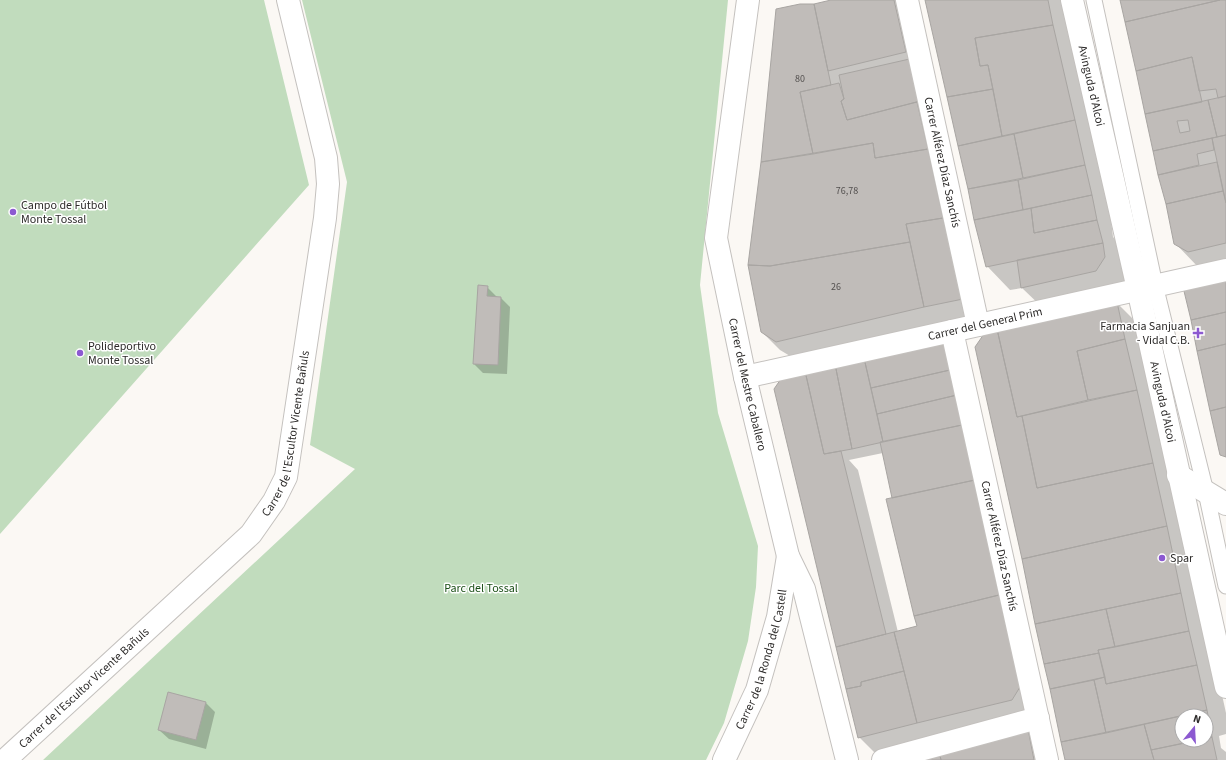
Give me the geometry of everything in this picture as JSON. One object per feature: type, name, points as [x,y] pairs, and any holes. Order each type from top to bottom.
[{"type":"street","name":"Carrer de l'Escultor Vicente Bañuls","points":[[5,760],[251,534],[274,501],[286,477],[323,233],[328,184],[326,158],[288,0]]},
{"type":"street","name":"Carrer del Mestre Caballero","points":[[748,0],[716,238],[745,377],[788,556],[804,589],[846,760]]},
{"type":"street","name":"Carrer Alférez Díaz Sanchís","points":[[907,0],[978,325]]},
{"type":"street","name":"Avinguda d'Alcoi","points":[[1072,0],[1146,287],[1178,475],[1226,687]]},
{"type":"street","name":"Carrer del General Prim","points":[[745,377],[1226,270]]},
{"type":"street","name":"Carrer Alférez Díaz Sanchís","points":[[952,331],[1047,760]]},
{"type":"street","points":[[1178,475],[1226,504]]},
{"type":"street","name":"Carrer de la Ronda del Castell","points":[[724,760],[757,690],[778,617],[788,556]]},
{"type":"street","points":[[883,760],[1038,718]]},
{"type":"lane","name":"Avinguda d'Alcoi","points":[[1094,0],[1146,287],[1206,492],[1226,586]]},
{"type":"green space","name":"Polideportivo Monte Tossal","points":[[0,0],[264,0],[309,185],[0,534]]},
{"type":"green space","name":"Parc del Tossal","points":[[302,0],[728,0],[700,285],[718,413],[758,546],[756,587],[748,641],[724,723],[706,760],[43,760],[355,469],[310,445],[347,182]]},
{"type":"building","points":[[831,0],[894,0],[906,52],[828,71],[814,4]]},
{"type":"building","points":[[925,0],[1048,0],[1053,25],[975,38],[980,66],[988,65],[993,89],[947,97]]},
{"type":"building","points":[[1120,0],[1220,0],[1125,22]]},
{"type":"building","points":[[1220,0],[1226,0],[1226,96],[1218,98],[1216,89],[1199,91],[1192,57],[1136,71],[1125,22]]},
{"type":"building","points":[[800,4],[814,4],[831,85],[800,92],[813,154],[761,162],[776,9]]},
{"type":"building","points":[[1053,25],[1075,120],[1002,136],[988,65],[980,66],[975,38]]},
{"type":"building","points":[[1192,57],[1202,102],[1145,114],[1136,71]]},
{"type":"building","points":[[914,58],[924,100],[847,120],[841,101],[844,99],[839,75]]},
{"type":"building","points":[[839,83],[844,99],[841,101],[847,120],[917,102],[928,149],[875,158],[873,143],[813,154],[800,92]]},
{"type":"building","points":[[993,89],[1002,136],[958,146],[947,97]]},
{"type":"building","points":[[1226,96],[1226,135],[1217,137],[1208,100]]},
{"type":"building","points":[[1208,100],[1217,137],[1153,151],[1145,114]],"holes":[[[1188,120],[1190,131],[1180,133],[1177,121]]]},
{"type":"building","points":[[1075,120],[1085,165],[1023,178],[1014,134]]},
{"type":"building","points":[[1014,134],[1023,178],[968,189],[958,146]]},
{"type":"building","points":[[1226,135],[1226,203],[1212,138]]},
{"type":"building","points":[[1212,138],[1214,150],[1197,154],[1199,165],[1158,175],[1153,151]]},
{"type":"building","points":[[873,143],[875,158],[928,149],[943,218],[906,224],[910,242],[770,266],[748,265],[761,162]]},
{"type":"building","points":[[1217,162],[1223,191],[1166,204],[1158,175]]},
{"type":"building","points":[[1085,165],[1092,195],[1023,210],[1018,180]]},
{"type":"building","points":[[1018,180],[1023,210],[974,220],[968,189]]},
{"type":"building","points":[[1223,191],[1226,203],[1226,243],[1188,252],[1174,244],[1166,204]]},
{"type":"building","points":[[1092,195],[1097,220],[1034,233],[1031,208]]},
{"type":"building","points":[[1031,208],[1034,233],[1097,220],[1103,243],[986,267],[974,220]]},
{"type":"building","points":[[943,218],[963,299],[924,307],[906,224]]},
{"type":"building","points":[[910,242],[924,307],[776,342],[761,332],[748,265],[770,266]]},
{"type":"building","points":[[1103,243],[1105,257],[1096,271],[1021,288],[1017,260]]},
{"type":"building","points":[[1226,277],[1226,312],[1191,320],[1183,287]]},
{"type":"building","points":[[478,285],[488,286],[487,296],[501,297],[498,365],[473,364]]},
{"type":"building","points":[[1117,302],[1125,339],[1077,351],[1088,400],[1017,417],[997,329]]},
{"type":"building","points":[[1226,312],[1226,344],[1197,351],[1191,320]]},
{"type":"building","points":[[997,329],[1017,417],[1022,416],[1037,488],[1153,463],[1167,526],[1022,559],[975,347],[986,331]]},
{"type":"building","points":[[1125,339],[1137,390],[1088,400],[1077,351]]},
{"type":"building","points":[[944,341],[950,370],[871,388],[864,358]]},
{"type":"building","points":[[1226,344],[1226,407],[1210,411],[1197,351]]},
{"type":"building","points":[[864,358],[883,442],[852,449],[835,364]]},
{"type":"building","points":[[835,364],[852,449],[824,454],[805,371]]},
{"type":"building","points":[[950,370],[957,395],[877,414],[871,388]]},
{"type":"building","points":[[805,371],[824,454],[841,451],[886,634],[836,647],[774,389],[783,376]]},
{"type":"building","points":[[1137,390],[1153,463],[1037,488],[1022,416]]},
{"type":"building","points":[[957,395],[962,425],[883,442],[877,414]]},
{"type":"building","points":[[1226,407],[1226,457],[1220,455],[1210,411]]},
{"type":"building","points":[[962,425],[975,480],[892,498],[880,442]]},
{"type":"building","points":[[975,480],[999,595],[914,616],[886,499]]},
{"type":"building","points":[[1167,526],[1181,593],[1035,624],[1022,559]]},
{"type":"building","points":[[1181,593],[1189,631],[1115,647],[1106,609]]},
{"type":"building","points":[[999,595],[1020,687],[1012,700],[917,723],[894,632],[917,626],[914,616]]},
{"type":"building","points":[[1106,609],[1115,647],[1098,650],[1099,653],[1044,664],[1035,624]]},
{"type":"building","points":[[1189,631],[1197,665],[1106,684],[1098,650]]},
{"type":"building","points":[[894,632],[904,671],[861,682],[861,686],[846,689],[836,647]]},
{"type":"building","points":[[1099,653],[1105,677],[1050,689],[1044,664]]},
{"type":"building","points":[[1197,665],[1207,708],[1174,708],[1174,718],[1106,733],[1094,680],[1105,677],[1106,684]]},
{"type":"building","points":[[904,671],[917,723],[858,738],[846,689],[861,686],[861,682]]},
{"type":"building","points":[[1094,680],[1106,733],[1061,742],[1050,689]]},
{"type":"building","points":[[168,692],[206,702],[196,740],[158,730]]},
{"type":"building","points":[[1174,717],[1174,745],[1151,750],[1144,724]]},
{"type":"building","points":[[1144,724],[1154,760],[1065,760],[1061,742]]},
{"type":"building","points":[[1028,729],[1034,760],[941,760],[939,751]]},
{"type":"building","points":[[1174,745],[1174,748],[1214,748],[1214,746],[1217,760],[1154,760],[1151,750]]},
{"type":"building","points":[[939,751],[941,760],[902,760]]},
{"type":"place","name":"Campo de Fútbol Monte Tossal","points":[[13,212]]},
{"type":"place","name":"Farmacia Sanjuan - Vidal C.B.","points":[[1198,333]]},
{"type":"place","name":"Polideportivo Monte Tossal","points":[[80,353]]},
{"type":"place","name":"Spar","points":[[1162,558]]}]
